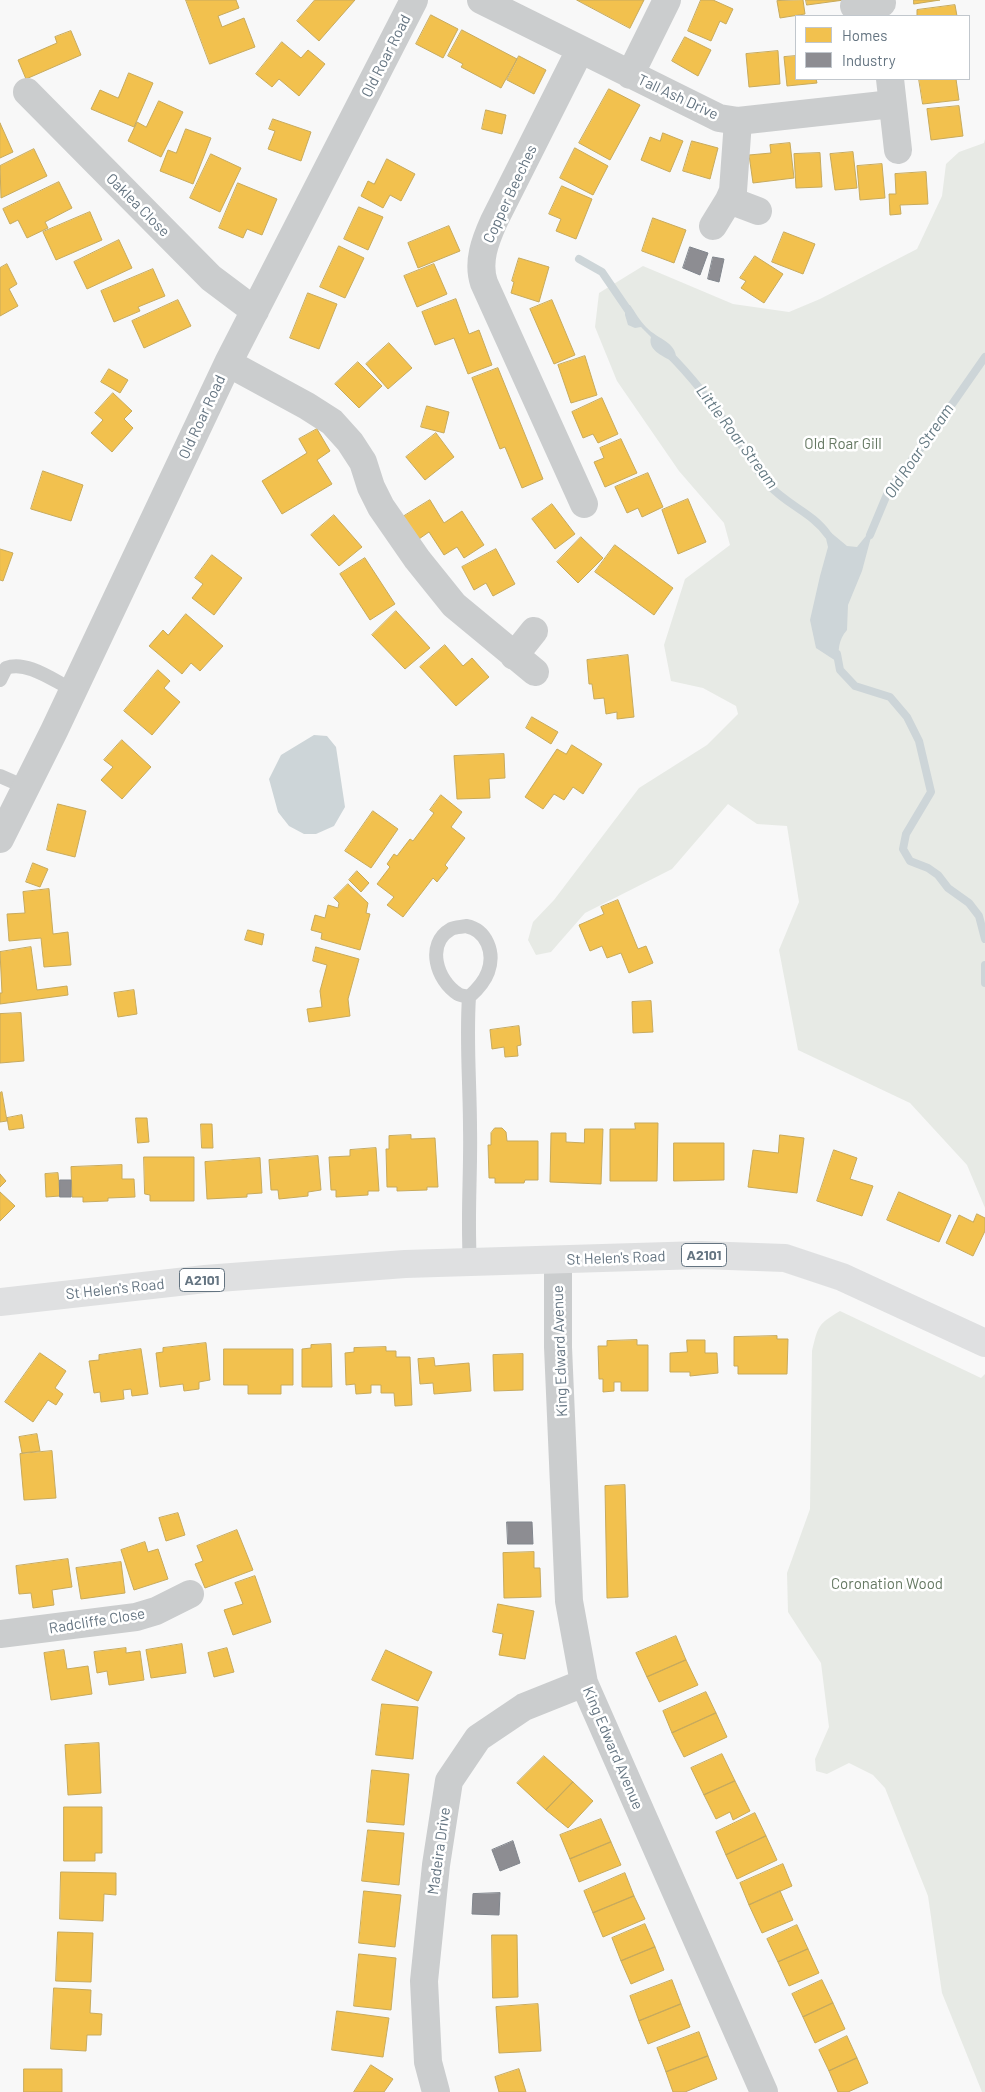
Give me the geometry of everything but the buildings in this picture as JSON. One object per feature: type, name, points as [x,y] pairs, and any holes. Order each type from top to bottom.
[{"type":"main road","name":"St Helen's Road","points":[[0,1302],[205,1280],[405,1264],[701,1255],[785,1258],[842,1276],[985,1343]]},
{"type":"street","name":"Old Roar Road","points":[[0,839],[228,363],[414,0]]},
{"type":"street","name":"Tall Ash Drive","points":[[480,0],[719,118],[738,121],[891,91],[898,150]]},
{"type":"street","points":[[630,75],[667,0]]},
{"type":"street","points":[[854,6],[882,7]]},
{"type":"street","name":"Copper Beeches","points":[[580,50],[491,228],[484,248],[481,265],[484,283],[561,484],[584,504]]},
{"type":"street","name":"Oaklea Close","points":[[27,92],[211,278],[255,311]]},
{"type":"street","points":[[712,226],[729,200],[735,177],[738,121]]},
{"type":"street","points":[[729,200],[758,211]]},
{"type":"street","points":[[228,363],[307,406],[332,422],[350,442],[364,462],[371,486],[381,507],[417,559],[454,605],[535,672]]},
{"type":"street","points":[[514,656],[534,631]]},
{"type":"street","name":"King Edward Avenue","points":[[558,1260],[558,1347],[569,1601],[584,1683],[764,2092]]},
{"type":"street","name":"Radcliffe Close","points":[[0,1634],[136,1617],[156,1611],[190,1594]]},
{"type":"street","name":"Madeira Drive","points":[[436,2092],[428,2062],[424,1981],[436,1865],[449,1781],[478,1738],[524,1707],[584,1683]]},
{"type":"lane","points":[[0,680],[6,668],[15,665],[38,672],[73,690]]},
{"type":"lane","points":[[0,776],[25,787]]},
{"type":"lane","points":[[469,998],[458,994],[445,982],[436,962],[436,953],[440,941],[451,929],[466,926],[476,928],[485,937],[491,954],[488,972],[480,988],[469,998],[470,1129],[468,1235],[470,1263]]},
{"type":"green space","name":"Old Roar Gill","points":[[985,139],[985,1208],[967,1165],[910,1103],[798,1050],[779,950],[799,902],[787,826],[757,824],[728,804],[672,869],[585,913],[551,952],[536,955],[528,940],[533,922],[554,900],[639,788],[707,745],[738,714],[736,706],[703,688],[671,681],[664,645],[685,579],[730,545],[724,523],[679,471],[617,381],[595,327],[599,293],[643,266],[733,304],[789,312],[820,299],[917,249],[942,196],[946,164],[959,152],[984,143]]},
{"type":"green space","name":"Coronation Wood","points":[[840,1311],[981,1378],[985,1374],[985,2092],[982,2092],[942,1993],[928,1896],[885,1788],[873,1775],[849,1763],[827,1774],[816,1771],[815,1759],[829,1727],[821,1663],[788,1612],[787,1573],[810,1509],[812,1351],[820,1326]]},
{"type":"shaded area","points":[[625,305],[630,305],[646,327],[671,346],[676,356],[676,363],[654,350],[650,342],[651,337],[641,327],[635,328],[628,325]]},
{"type":"shaded area","points":[[823,526],[847,546],[857,547],[874,526],[862,571],[848,605],[847,630],[839,646],[839,663],[816,648],[810,620],[828,547]]},
{"type":"shaded area","points":[[314,735],[327,736],[336,747],[345,807],[334,826],[316,834],[304,834],[289,826],[278,812],[269,779],[281,755]]},
{"type":"waterway","points":[[579,259],[602,272],[630,313]]},
{"type":"waterway","name":"Little Roar Stream","points":[[669,354],[713,405],[737,438],[756,469],[770,486],[784,499],[808,515],[828,535]]},
{"type":"waterway","name":"Old Roar Stream","points":[[870,535],[888,492],[985,357]]},
{"type":"waterway","name":"Old Roar Stream","points":[[837,654],[840,670],[855,686],[890,697],[907,717],[919,741],[931,792],[906,834],[903,849],[910,861],[928,868],[938,875],[948,888],[969,903],[979,916],[985,939]]},
{"type":"waterway","name":"Old Roar Stream","points":[[985,965],[985,983]]}]
